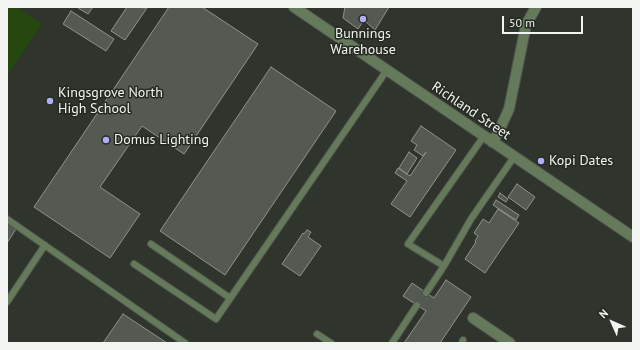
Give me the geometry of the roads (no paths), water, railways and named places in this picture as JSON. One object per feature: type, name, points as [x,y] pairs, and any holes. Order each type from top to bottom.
[{"type":"street","name":"Richland Street","points":[[294,7],[633,237]]},
{"type":"street","points":[[488,139],[498,133],[509,109],[526,26],[536,7]]},
{"type":"street","points":[[473,318],[510,343]]},
{"type":"lane","points":[[134,264],[216,319],[387,70]]},
{"type":"lane","points":[[444,266],[408,244],[488,139]]},
{"type":"lane","points":[[426,293],[444,266],[471,219],[514,157]]},
{"type":"lane","points":[[7,218],[185,343]]},
{"type":"lane","points":[[151,244],[230,298]]},
{"type":"lane","points":[[7,302],[45,245]]},
{"type":"lane","points":[[392,343],[417,305]]},
{"type":"lane","points":[[317,334],[331,343]]},
{"type":"place","name":"Bunnings Warehouse","points":[[363,19]]},
{"type":"place","name":"Kingsgrove North High School","points":[[50,101]]},
{"type":"place","name":"Domus Lighting","points":[[106,140]]},
{"type":"place","name":"Kopi Dates","points":[[541,161]]}]
